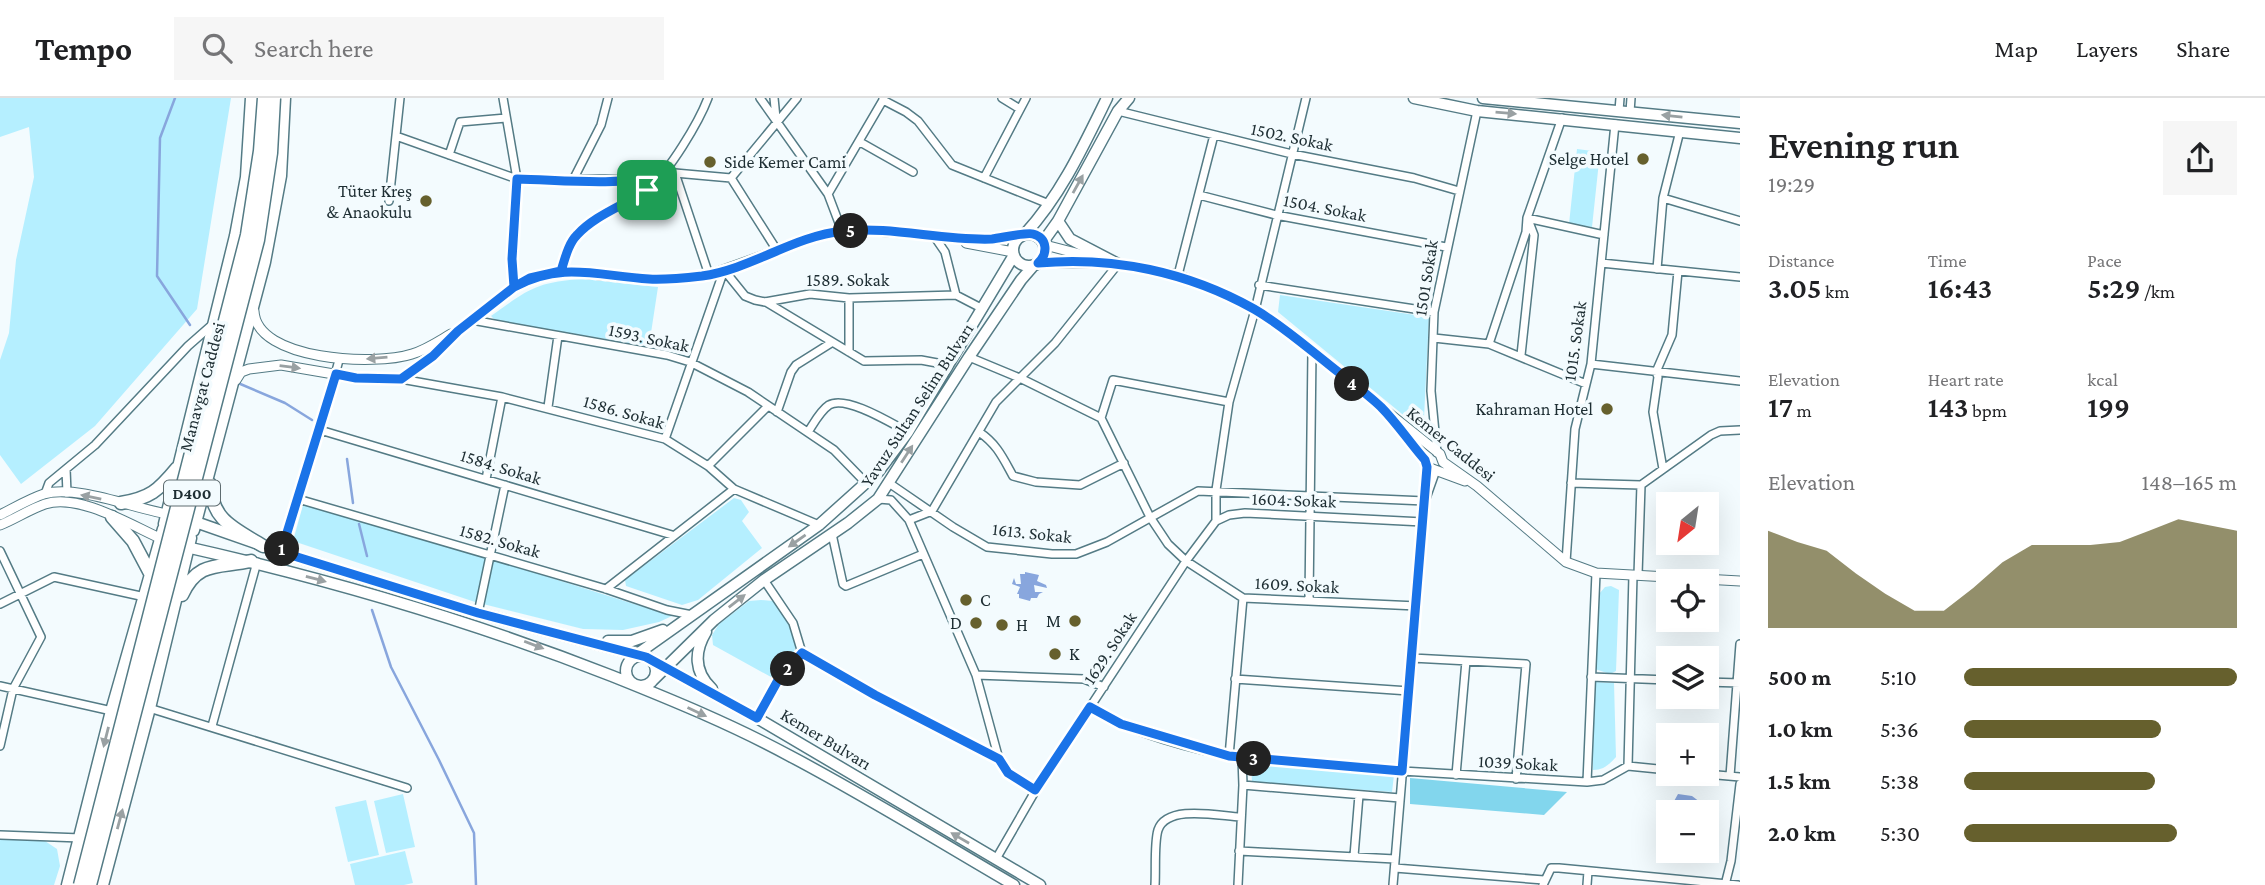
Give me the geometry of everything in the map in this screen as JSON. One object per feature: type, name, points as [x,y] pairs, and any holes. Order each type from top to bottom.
[{"type":"highway","points":[[103,885],[172,617],[179,465],[236,236],[247,177],[252,98]]},
{"type":"highway","name":"Manavgat Caddesi","points":[[80,885],[247,236],[260,151],[264,98]]},
{"type":"highway","name":"Manavgat Caddesi","points":[[90,885],[258,240],[271,153],[274,98]]},
{"type":"highway","points":[[68,885],[112,711],[151,575],[209,472],[253,295],[264,262],[278,189],[284,98]]},
{"type":"highway","points":[[121,503],[152,494],[179,465]]},
{"type":"highway","points":[[209,472],[211,499],[222,520],[262,546]]},
{"type":"highway","points":[[112,517],[133,541],[151,575]]},
{"type":"highway","points":[[172,617],[187,584],[197,573],[207,567],[254,562]]},
{"type":"main road","points":[[1107,98],[1049,204],[1014,243],[1013,253],[1021,264],[1036,264],[1045,255],[1044,243],[1118,111],[1129,98]]},
{"type":"main road","points":[[1414,98],[1477,110],[1740,138]]},
{"type":"main road","points":[[1483,98],[1528,100],[1740,123]]},
{"type":"main road","points":[[1058,221],[1070,239],[1118,264]]},
{"type":"main road","points":[[1023,235],[1035,234],[1044,243]]},
{"type":"main road","name":"Yavuz Sultan Selim Bulvarı","points":[[638,656],[819,525],[867,484],[891,457],[908,432],[983,309],[1013,253]]},
{"type":"main road","name":"Yavuz Sultan Selim Bulvarı","points":[[652,681],[713,620],[878,499],[969,357],[1021,280],[1036,264]]},
{"type":"main road","name":"Kemer Bulvarı","points":[[178,530],[262,546],[478,613],[586,640],[665,667],[757,718],[1040,885]]},
{"type":"main road","name":"Kemer Bulvarı","points":[[178,530],[254,562],[409,605],[520,640],[668,698],[790,755],[1014,885]]},
{"type":"main road","points":[[713,620],[698,647],[697,662],[705,682],[724,701]]},
{"type":"main road","points":[[586,640],[632,642],[676,626]]},
{"type":"main road","points":[[638,656],[656,667],[652,681],[644,686],[634,685],[625,673],[638,656]]},
{"type":"street","points":[[389,201],[400,98]]},
{"type":"street","points":[[503,98],[517,179],[512,259],[514,287]]},
{"type":"street","points":[[573,180],[601,125],[608,98]]},
{"type":"street","points":[[561,271],[567,251],[576,235],[602,215],[647,190],[660,176],[702,114],[708,98]]},
{"type":"street","points":[[760,98],[828,194],[842,231]]},
{"type":"street","points":[[774,98],[776,122]]},
{"type":"street","points":[[731,178],[797,98]]},
{"type":"street","points":[[1002,98],[1020,109]]},
{"type":"street","points":[[984,178],[1026,98]]},
{"type":"street","points":[[1186,561],[1216,521],[1216,490],[1229,402],[1255,310],[1306,98]]},
{"type":"street","points":[[1620,98],[1624,111]]},
{"type":"street","points":[[1624,111],[1631,98]]},
{"type":"street","points":[[828,194],[883,99],[918,121],[952,165],[1049,204]]},
{"type":"street","name":"1501 Sokak","points":[[1437,453],[1431,391],[1434,312],[1477,110]]},
{"type":"street","name":"1502. Sokak","points":[[1118,111],[1292,154],[1414,178],[1459,191]]},
{"type":"street","points":[[449,155],[460,122],[506,118]]},
{"type":"street","points":[[1489,344],[1527,232],[1527,218],[1562,118]]},
{"type":"street","name":"1015. Sokak","points":[[1566,562],[1575,429],[1591,364],[1615,124]]},
{"type":"street","points":[[1657,269],[1663,198],[1680,131]]},
{"type":"street","points":[[1178,275],[1214,135]]},
{"type":"street","points":[[396,136],[517,179],[643,180],[675,173],[731,178]]},
{"type":"street","points":[[860,142],[913,172]]},
{"type":"street","points":[[675,173],[709,275]]},
{"type":"street","points":[[731,178],[778,252]]},
{"type":"street","name":"1504. Sokak","points":[[1199,195],[1276,215],[1446,247]]},
{"type":"street","points":[[1663,198],[1740,221]]},
{"type":"street","points":[[1527,218],[1604,235]]},
{"type":"street","points":[[1521,355],[1534,235],[1527,218]]},
{"type":"street","points":[[231,387],[241,372],[281,365],[356,378],[401,379],[433,356],[458,331],[514,287],[530,278],[561,271],[651,280],[709,275],[809,239],[842,231],[983,239],[1023,235]]},
{"type":"street","points":[[934,236],[1013,253]]},
{"type":"street","points":[[934,236],[945,252],[956,295]]},
{"type":"street","name":"Kemer Caddesi","points":[[1044,243],[1118,264],[1178,275],[1221,292],[1255,310],[1312,351],[1437,453],[1443,461],[1477,485],[1566,562],[1596,573],[1740,581]]},
{"type":"street","name":"Kemer Caddesi","points":[[1036,264],[1074,261],[1118,264]]},
{"type":"street","points":[[1601,263],[1740,277]]},
{"type":"street","points":[[909,520],[932,510],[996,402],[1022,379],[1055,343],[1118,264]]},
{"type":"street","points":[[724,270],[745,296],[765,302],[864,361],[921,360],[948,365]]},
{"type":"street","points":[[665,439],[724,270]]},
{"type":"street","points":[[1663,469],[1653,412],[1658,377],[1656,372],[1672,335],[1678,271]]},
{"type":"street","points":[[1259,285],[1434,312]]},
{"type":"street","name":"1589. Sokak","points":[[765,302],[810,294],[849,298],[956,295],[983,309]]},
{"type":"street","points":[[253,295],[254,316],[259,330],[276,343],[339,360],[412,355],[458,331]]},
{"type":"street","points":[[849,298],[849,352]]},
{"type":"street","name":"1593. Sokak","points":[[472,320],[667,355],[690,362],[738,386],[808,432],[834,450],[867,484]]},
{"type":"street","points":[[45,494],[50,483],[95,445],[188,346],[213,324]]},
{"type":"street","points":[[548,407],[558,336]]},
{"type":"street","points":[[1434,338],[1489,344],[1586,384]]},
{"type":"street","points":[[777,412],[796,365],[831,343]]},
{"type":"street","points":[[1310,601],[1312,351]]},
{"type":"street","points":[[969,357],[1022,379],[1101,418],[1113,380],[1229,402]]},
{"type":"street","points":[[281,552],[339,360]]},
{"type":"street","points":[[1591,364],[1740,381]]},
{"type":"street","name":"1586. Sokak","points":[[401,379],[548,407],[665,439],[708,466],[734,489],[819,525]]},
{"type":"street","points":[[486,479],[502,397]]},
{"type":"street","points":[[808,432],[821,412],[832,403],[848,403],[908,432]]},
{"type":"street","points":[[708,466],[767,407]]},
{"type":"street","points":[[1380,407],[1429,466],[1477,485]]},
{"type":"street","name":"1609. Sokak","points":[[1101,418],[1150,517],[1168,544],[1186,561],[1243,598],[1417,606]]},
{"type":"street","name":"1584. Sokak","points":[[320,430],[672,535]]},
{"type":"street","points":[[1571,483],[1641,485],[1720,430],[1740,430]]},
{"type":"street","points":[[979,432],[1002,453],[1013,476],[1036,482],[1080,485],[1124,463]]},
{"type":"street","points":[[1393,885],[1425,501],[1430,453],[1437,453]]},
{"type":"street","points":[[1429,466],[1440,469],[1443,461]]},
{"type":"street","points":[[66,469],[67,493]]},
{"type":"street","name":"1613. Sokak","points":[[889,484],[987,547],[1064,554],[1076,554],[1107,542],[1198,491],[1425,501]]},
{"type":"street","points":[[478,613],[505,485]]},
{"type":"street","points":[[1641,485],[1629,679],[1628,766],[1656,769]]},
{"type":"street","points":[[606,589],[734,489]]},
{"type":"street","points":[[0,515],[45,494],[67,493],[121,503],[178,530]]},
{"type":"street","name":"1582. Sokak","points":[[298,499],[606,589],[667,610],[692,615]]},
{"type":"street","points":[[878,499],[891,500],[909,520],[976,675],[993,729],[999,759],[1008,773],[1035,790]]},
{"type":"street","points":[[0,525],[46,504],[57,502],[88,506],[112,517],[178,530]]},
{"type":"street","name":"1604. Sokak","points":[[1216,521],[1229,515],[1245,513],[1423,522]]},
{"type":"street","points":[[832,534],[843,584],[846,586],[923,554]]},
{"type":"street","points":[[0,551],[41,637],[13,689],[0,746]]},
{"type":"street","name":"1629. Sokak","points":[[996,859],[1035,790],[1186,561]]},
{"type":"street","points":[[212,726],[254,562]]},
{"type":"street","points":[[1587,782],[1596,573]]},
{"type":"street","points":[[0,604],[54,577],[146,597]]},
{"type":"street","points":[[764,580],[793,623],[802,653],[875,695],[999,759]]},
{"type":"street","points":[[1229,756],[1243,598]]},
{"type":"street","points":[[1730,776],[1740,644]]},
{"type":"street","points":[[757,718],[777,682],[802,653]]},
{"type":"street","points":[[1412,658],[1526,664],[1516,779]]},
{"type":"street","points":[[1456,775],[1466,661]]},
{"type":"street","points":[[976,675],[1084,679],[1104,687]]},
{"type":"street","points":[[1591,677],[1656,680]]},
{"type":"street","points":[[1235,679],[1409,691]]},
{"type":"street","points":[[1719,682],[1739,683]]},
{"type":"street","points":[[0,686],[112,711]]},
{"type":"street","name":"1039 Sokak","points":[[1090,707],[1121,724],[1242,758],[1456,775],[1587,782],[1602,780],[1628,766]]},
{"type":"street","points":[[149,708],[407,788]]},
{"type":"street","points":[[1238,885],[1242,758]]},
{"type":"street","points":[[1719,775],[1740,777]]},
{"type":"street","points":[[1725,884],[1736,861],[1740,784]]},
{"type":"street","points":[[1243,785],[1400,798]]},
{"type":"street","points":[[1354,856],[1359,795]]},
{"type":"street","points":[[1156,885],[1158,830],[1164,821],[1174,814],[1240,817]]},
{"type":"street","points":[[0,835],[81,838]]},
{"type":"street","points":[[1239,851],[1354,856],[1395,864],[1543,882],[1551,868],[1688,883],[1738,885]]},
{"type":"street","points":[[1587,885],[1588,871]]},
{"type":"shaded area","points":[[0,98],[231,98],[197,309],[95,426],[21,484],[0,455],[0,360],[9,333],[16,260],[34,177],[29,127],[0,137]]},
{"type":"shaded area","points":[[1577,149],[1600,152],[1592,227],[1569,224]]},
{"type":"shaded area","points":[[583,279],[658,287],[649,346],[496,321],[491,316],[534,288],[554,282]]},
{"type":"shaded area","points":[[1280,295],[1429,317],[1424,418],[1413,423],[1278,312]]},
{"type":"shaded area","points":[[734,498],[741,500],[749,512],[742,521],[762,548],[698,600],[682,605],[626,586],[625,580]]},
{"type":"shaded area","points":[[303,505],[491,559],[672,616],[659,622],[623,630],[583,629],[475,602],[293,541]]},
{"type":"shaded area","points":[[1025,572],[1039,575],[1037,581],[1047,588],[1034,585],[1035,592],[1043,592],[1030,601],[1019,598],[1017,594],[1020,587],[1012,584],[1014,578],[1016,584],[1021,584],[1020,574]]},
{"type":"shaded area","points":[[1611,586],[1619,590],[1616,671],[1610,674],[1595,669],[1594,663],[1599,594],[1605,587]]},
{"type":"shaded area","points":[[749,601],[773,601],[789,620],[797,644],[785,668],[771,677],[713,645],[712,635],[719,624]]},
{"type":"shaded area","points":[[1595,682],[1614,683],[1616,757],[1606,766],[1593,770],[1593,685]]},
{"type":"shaded area","points":[[1251,764],[1394,775],[1392,792],[1252,782]]},
{"type":"shaded area","points":[[1410,778],[1567,792],[1544,815],[1410,804]]},
{"type":"shaded area","points":[[403,794],[415,847],[386,853],[374,801]]},
{"type":"shaded area","points":[[1678,794],[1692,796],[1697,800],[1675,800]]},
{"type":"shaded area","points":[[366,800],[379,855],[348,862],[335,807]]},
{"type":"shaded area","points":[[42,839],[57,849],[60,866],[54,885],[0,885],[0,840]]},
{"type":"shaded area","points":[[405,851],[413,883],[355,885],[350,864]]},
{"type":"waterway","points":[[175,98],[160,138],[157,276],[190,325]]},
{"type":"waterway","points":[[238,383],[285,403],[312,420]]},
{"type":"waterway","points":[[347,459],[353,503]]},
{"type":"waterway","points":[[359,524],[367,556]]},
{"type":"waterway","points":[[372,610],[391,667],[474,833],[476,885]]},
{"type":"place","name":"Selge Hotel","points":[[1643,159]]},
{"type":"place","name":"Side Kemer Cami","points":[[710,162]]},
{"type":"place","name":"Tüter Kreş & Anaokulu","points":[[426,201]]},
{"type":"place","name":"Kahraman Hotel","points":[[1607,409]]},
{"type":"place","name":"C","points":[[966,600]]},
{"type":"place","name":"M","points":[[1075,621]]},
{"type":"place","name":"D","points":[[976,623]]},
{"type":"place","name":"H","points":[[1002,625]]},
{"type":"place","name":"K","points":[[1055,654]]},
{"type":"route","points":[[647,190],[602,215],[576,235],[567,251],[561,271],[530,278],[514,287],[458,331],[433,356],[401,379],[356,378],[336,374],[281,552],[478,613],[646,657],[757,718],[777,682],[802,653],[875,695],[999,759],[1008,773],[1035,790],[1090,707],[1121,724],[1229,756],[1402,771],[1427,467],[1425,460],[1380,407],[1286,331],[1221,292],[1178,275],[1118,264],[1074,261],[1038,263],[1045,255],[1045,245],[1043,240],[1030,233],[983,239],[842,231],[809,239],[709,275],[651,280],[561,271],[530,278],[514,287],[512,259],[517,179],[643,180],[660,176],[647,190]]}]
